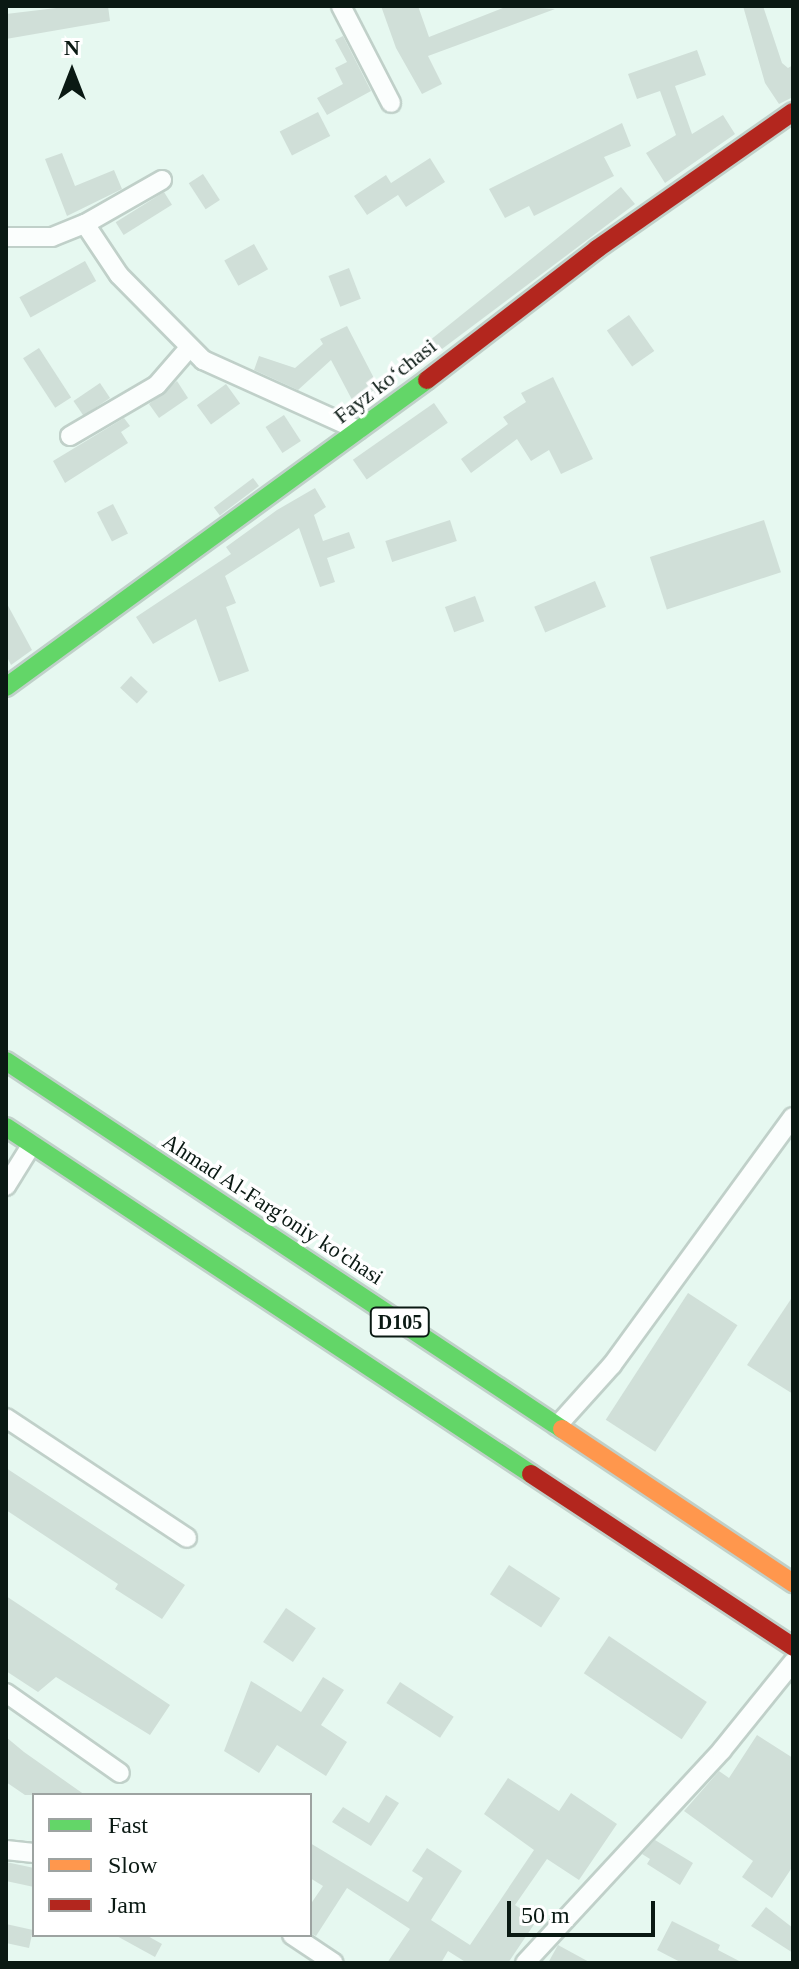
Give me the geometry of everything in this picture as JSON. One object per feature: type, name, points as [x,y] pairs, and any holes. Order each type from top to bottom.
[{"type":"main road","name":"Fayz koʻchasi","points":[[6,687],[358,430],[597,249],[793,112]]},
{"type":"main road","name":"Ahmad Al-Farg'oniy ko'chasi","points":[[6,1061],[793,1583]]},
{"type":"main road","name":"D105","points":[[6,1127],[793,1647]]},
{"type":"street","points":[[341,6],[391,103]]},
{"type":"street","points":[[6,237],[52,237],[85,224],[162,180]]},
{"type":"street","points":[[85,224],[119,275],[189,348],[262,390],[358,430]]},
{"type":"street","points":[[70,436],[157,385],[189,348]]},
{"type":"street","points":[[557,1426],[612,1365],[793,1117]]},
{"type":"street","points":[[6,1186],[32,1144]]},
{"type":"street","points":[[6,1418],[187,1538]]},
{"type":"street","points":[[525,1963],[764,1703],[793,1662]]},
{"type":"street","points":[[6,1693],[120,1773]]},
{"type":"street","points":[[6,1850],[32,1853]]},
{"type":"street","points":[[295,1937],[334,1963]]},
{"type":"building","points":[[73,6],[108,6],[110,21],[6,39],[6,14]]},
{"type":"building","points":[[381,6],[418,6],[429,37],[508,6],[555,9],[428,56],[442,84],[422,94],[396,48]]},
{"type":"building","points":[[743,6],[763,6],[782,63],[788,68],[793,65],[793,97],[779,104],[765,83]]},
{"type":"building","points":[[343,36],[371,91],[327,115],[317,98],[343,84],[335,68],[347,62],[335,40]]},
{"type":"building","points":[[697,50],[706,75],[675,86],[692,134],[723,115],[735,134],[665,183],[646,153],[676,135],[660,91],[637,99],[628,74]]},
{"type":"building","points":[[318,112],[330,136],[292,156],[280,132]]},
{"type":"building","points":[[622,123],[631,146],[604,157],[614,176],[534,216],[529,206],[505,218],[489,189]]},
{"type":"building","points":[[62,153],[75,186],[114,170],[122,189],[67,216],[45,159]]},
{"type":"building","points":[[430,158],[445,182],[406,207],[398,195],[367,215],[354,196],[386,175],[391,183]]},
{"type":"building","points":[[203,174],[220,200],[206,209],[189,183]]},
{"type":"building","points":[[621,187],[635,204],[438,352],[429,341]]},
{"type":"building","points":[[164,192],[172,205],[124,235],[116,222]]},
{"type":"building","points":[[254,244],[268,269],[238,286],[224,260]]},
{"type":"building","points":[[85,261],[96,281],[31,317],[19,297]]},
{"type":"building","points":[[349,268],[361,299],[340,307],[328,276]]},
{"type":"building","points":[[629,315],[654,351],[632,367],[607,330]]},
{"type":"building","points":[[347,326],[377,384],[383,380],[389,390],[359,413],[331,360],[298,390],[254,370],[259,356],[295,368],[323,344],[320,339]]},
{"type":"building","points":[[39,348],[71,397],[55,408],[23,358]]},
{"type":"building","points":[[553,377],[593,459],[561,474],[549,450],[531,461],[517,439],[471,473],[461,459],[508,424],[503,417],[526,402],[521,393]]},
{"type":"building","points":[[177,381],[188,398],[159,418],[149,404]]},
{"type":"building","points":[[100,383],[110,398],[84,416],[73,401]]},
{"type":"building","points":[[226,384],[240,403],[211,425],[197,405]]},
{"type":"building","points":[[434,403],[448,423],[367,479],[353,460]]},
{"type":"building","points":[[284,415],[301,441],[282,453],[266,427]]},
{"type":"building","points":[[124,418],[130,426],[121,432],[128,443],[65,483],[53,461]]},
{"type":"building","points":[[253,478],[259,486],[220,515],[214,507]]},
{"type":"building","points":[[315,488],[326,507],[314,515],[323,541],[349,532],[355,548],[327,558],[335,582],[320,587],[299,528],[225,576],[236,603],[226,607],[249,671],[219,682],[196,619],[153,644],[136,617],[231,554],[226,547],[277,510]]},
{"type":"building","points":[[113,504],[128,533],[112,542],[97,512]]},
{"type":"building","points":[[450,520],[457,541],[392,562],[385,541]]},
{"type":"building","points":[[764,520],[781,572],[667,609],[650,557]]},
{"type":"building","points":[[595,581],[606,607],[545,633],[534,607]]},
{"type":"building","points":[[475,596],[484,621],[454,632],[445,607]]},
{"type":"building","points":[[6,602],[32,650],[11,665],[6,655]]},
{"type":"building","points":[[131,676],[148,692],[137,703],[120,688]]},
{"type":"building","points":[[688,1293],[737,1325],[655,1452],[606,1420]]},
{"type":"building","points":[[793,1296],[793,1394],[747,1365]]},
{"type":"building","points":[[6,1468],[185,1585],[162,1619],[115,1589],[118,1584],[6,1510]]},
{"type":"building","points":[[509,1565],[560,1598],[541,1628],[490,1594]]},
{"type":"building","points":[[6,1596],[170,1705],[150,1735],[56,1677],[38,1692],[6,1671]]},
{"type":"building","points":[[286,1608],[316,1628],[293,1662],[263,1642]]},
{"type":"building","points":[[609,1636],[707,1702],[682,1739],[584,1673]]},
{"type":"building","points":[[323,1677],[344,1690],[321,1725],[347,1742],[326,1776],[277,1745],[259,1773],[224,1751],[251,1681],[301,1712]]},
{"type":"building","points":[[400,1682],[454,1717],[440,1738],[386,1703]]},
{"type":"building","points":[[757,1735],[793,1758],[793,1866],[772,1898],[742,1877],[753,1861],[684,1811],[719,1771],[729,1778]]},
{"type":"building","points":[[6,1737],[82,1793],[25,1795],[6,1782]]},
{"type":"building","points":[[508,1778],[559,1811],[571,1793],[617,1824],[579,1880],[547,1859],[515,1905],[537,1920],[508,1963],[467,1963],[448,1951],[441,1963],[387,1963],[410,1929],[347,1888],[316,1936],[312,1934],[312,1902],[323,1886],[312,1879],[312,1844],[408,1902],[423,1878],[412,1871],[427,1848],[462,1871],[431,1920],[470,1945],[534,1850],[484,1814]]},
{"type":"building","points":[[386,1795],[399,1803],[371,1846],[332,1822],[343,1807],[369,1823]]},
{"type":"building","points":[[655,1840],[693,1863],[680,1885],[647,1864],[650,1859],[642,1854]]},
{"type":"building","points":[[6,1862],[32,1868],[32,1887],[6,1881]]},
{"type":"building","points":[[766,1907],[793,1928],[793,1953],[751,1926]]},
{"type":"building","points":[[672,1921],[720,1945],[718,1950],[743,1963],[682,1963],[657,1950]]},
{"type":"building","points":[[6,1924],[32,1930],[29,1948],[6,1943]]},
{"type":"building","points":[[119,1937],[150,1937],[162,1944],[155,1957]]},
{"type":"building","points":[[558,1945],[591,1963],[548,1963]]},
{"type":"traffic: fast","points":[[6,687],[427,380]]},
{"type":"traffic: fast","points":[[6,1061],[562,1429]]},
{"type":"traffic: fast","points":[[6,1127],[531,1474]]},
{"type":"traffic: slow","points":[[562,1429],[793,1583]]},
{"type":"traffic: jam","points":[[427,380],[597,249],[793,112]]},
{"type":"traffic: jam","points":[[531,1474],[793,1647]]}]
